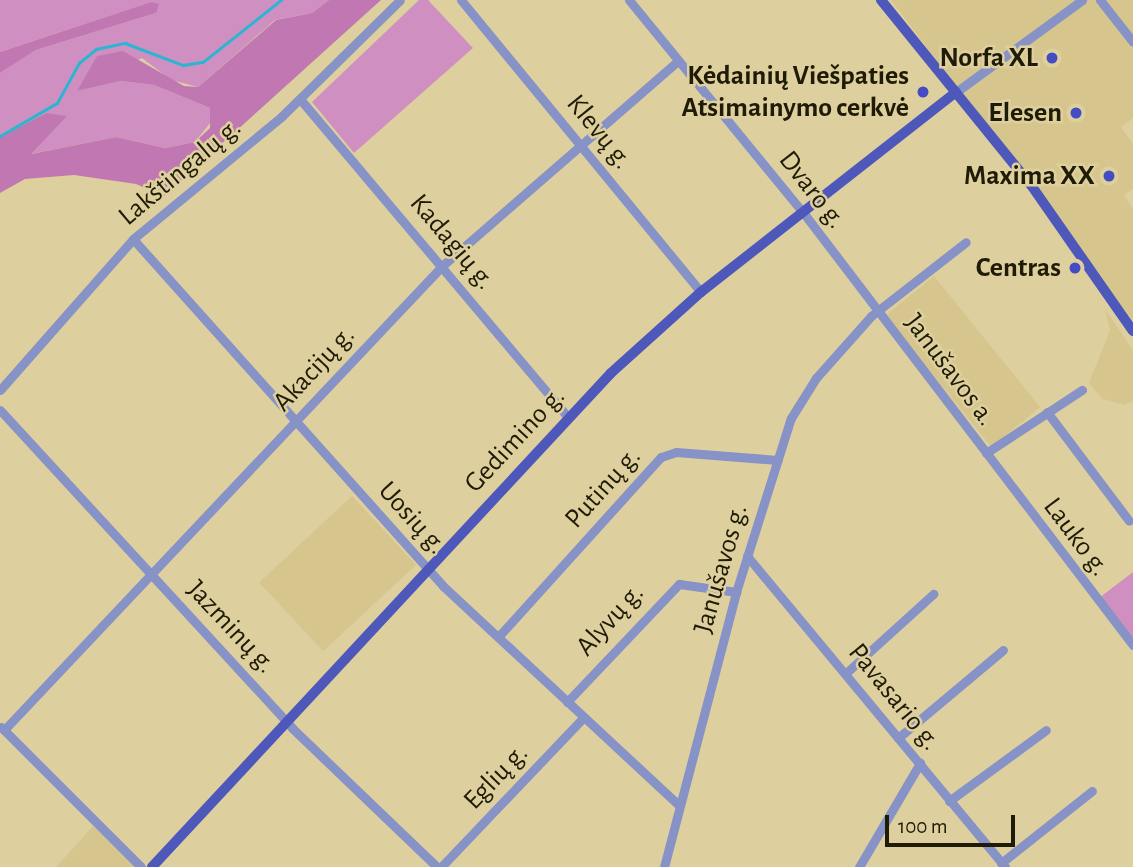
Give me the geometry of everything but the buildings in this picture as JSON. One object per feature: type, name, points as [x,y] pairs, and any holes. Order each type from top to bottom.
[{"type":"main road","points":[[881,0],[956,92],[1133,331]]},
{"type":"main road","name":"Gedimino g.","points":[[152,867],[567,416],[701,292],[956,92]]},
{"type":"street","name":"Lakštingalų g.","points":[[0,390],[133,239],[300,99],[400,0]]},
{"type":"street","name":"Klevų g.","points":[[461,0],[701,292]]},
{"type":"street","name":"Dvaro g.","points":[[629,0],[802,211],[877,311]]},
{"type":"street","points":[[956,92],[1082,0]]},
{"type":"street","points":[[1100,0],[1133,42]]},
{"type":"street","name":"Akacijų g.","points":[[2,727],[151,575],[442,266],[678,61]]},
{"type":"street","name":"Kadagių g.","points":[[300,99],[567,416]]},
{"type":"street","name":"Uosių g.","points":[[133,239],[426,568],[583,718],[679,805]]},
{"type":"street","name":"Janušavos a.","points":[[966,242],[877,311],[986,453],[1082,390]]},
{"type":"street","name":"Janušavos g.","points":[[664,867],[736,592],[778,460],[802,398],[877,311]]},
{"type":"street","name":"Jazminų g.","points":[[0,410],[285,720],[439,867]]},
{"type":"street","points":[[1048,412],[1129,521]]},
{"type":"street","name":"Putinų g.","points":[[499,636],[661,457],[676,452],[778,460]]},
{"type":"street","name":"Lauko g.","points":[[986,453],[1133,645]]},
{"type":"street","name":"Pavasario g.","points":[[747,556],[1003,865]]},
{"type":"street","name":"Alyvų g.","points":[[567,702],[679,584],[736,592]]},
{"type":"street","points":[[846,673],[933,594]]},
{"type":"street","points":[[898,738],[1003,650]]},
{"type":"street","name":"Eglių g.","points":[[439,867],[583,718]]},
{"type":"street","points":[[2,727],[141,867]]},
{"type":"street","points":[[948,801],[1046,730]]},
{"type":"street","points":[[859,867],[920,763]]},
{"type":"street","points":[[1003,865],[1092,791]]},
{"type":"shaded area","points":[[0,0],[329,0],[312,13],[275,20],[198,87],[171,80],[142,58],[77,91],[121,81],[154,85],[210,108],[214,118],[195,142],[165,148],[116,137],[30,154],[46,113],[0,137],[0,73],[36,50],[156,13],[151,2],[0,52]]},
{"type":"shaded area","points":[[329,0],[381,0],[164,196],[136,184],[74,175],[25,179],[0,193],[0,137],[46,113],[67,116],[31,154],[116,137],[165,148],[195,142],[210,128],[210,108],[154,85],[121,81],[77,91],[97,56],[123,51],[184,86],[198,87],[276,20],[312,13]]},
{"type":"shaded area","points":[[419,0],[428,0],[473,48],[354,153],[312,102]]},
{"type":"shaded area","points":[[891,0],[1133,0],[1133,118],[1121,127],[1133,144],[1133,189],[1124,195],[1133,209],[1133,321]]},
{"type":"shaded area","points":[[151,2],[159,4],[156,13],[36,50],[0,73],[0,52]]},
{"type":"shaded area","points":[[934,276],[1040,407],[991,447],[885,316]]},
{"type":"shaded area","points":[[1105,309],[1133,350],[1133,401],[1125,405],[1102,399],[1089,383],[1110,330]]},
{"type":"shaded area","points":[[352,496],[416,565],[323,651],[259,583]]},
{"type":"shaded area","points":[[1133,572],[1133,638],[1099,598]]},
{"type":"shaded area","points":[[93,826],[137,867],[56,867]]},
{"type":"waterway","points":[[0,136],[57,103],[79,63],[96,49],[125,43],[183,65],[203,62],[281,0]]},
{"type":"place","name":"Norfa XL","points":[[1052,58]]},
{"type":"place","name":"Kėdainių Viešpaties Atsimainymo cerkvė","points":[[923,92]]},
{"type":"place","name":"Elesen","points":[[1076,113]]},
{"type":"place","name":"Maxima XX","points":[[1109,176]]},
{"type":"place","name":"Centras","points":[[1075,268]]}]
